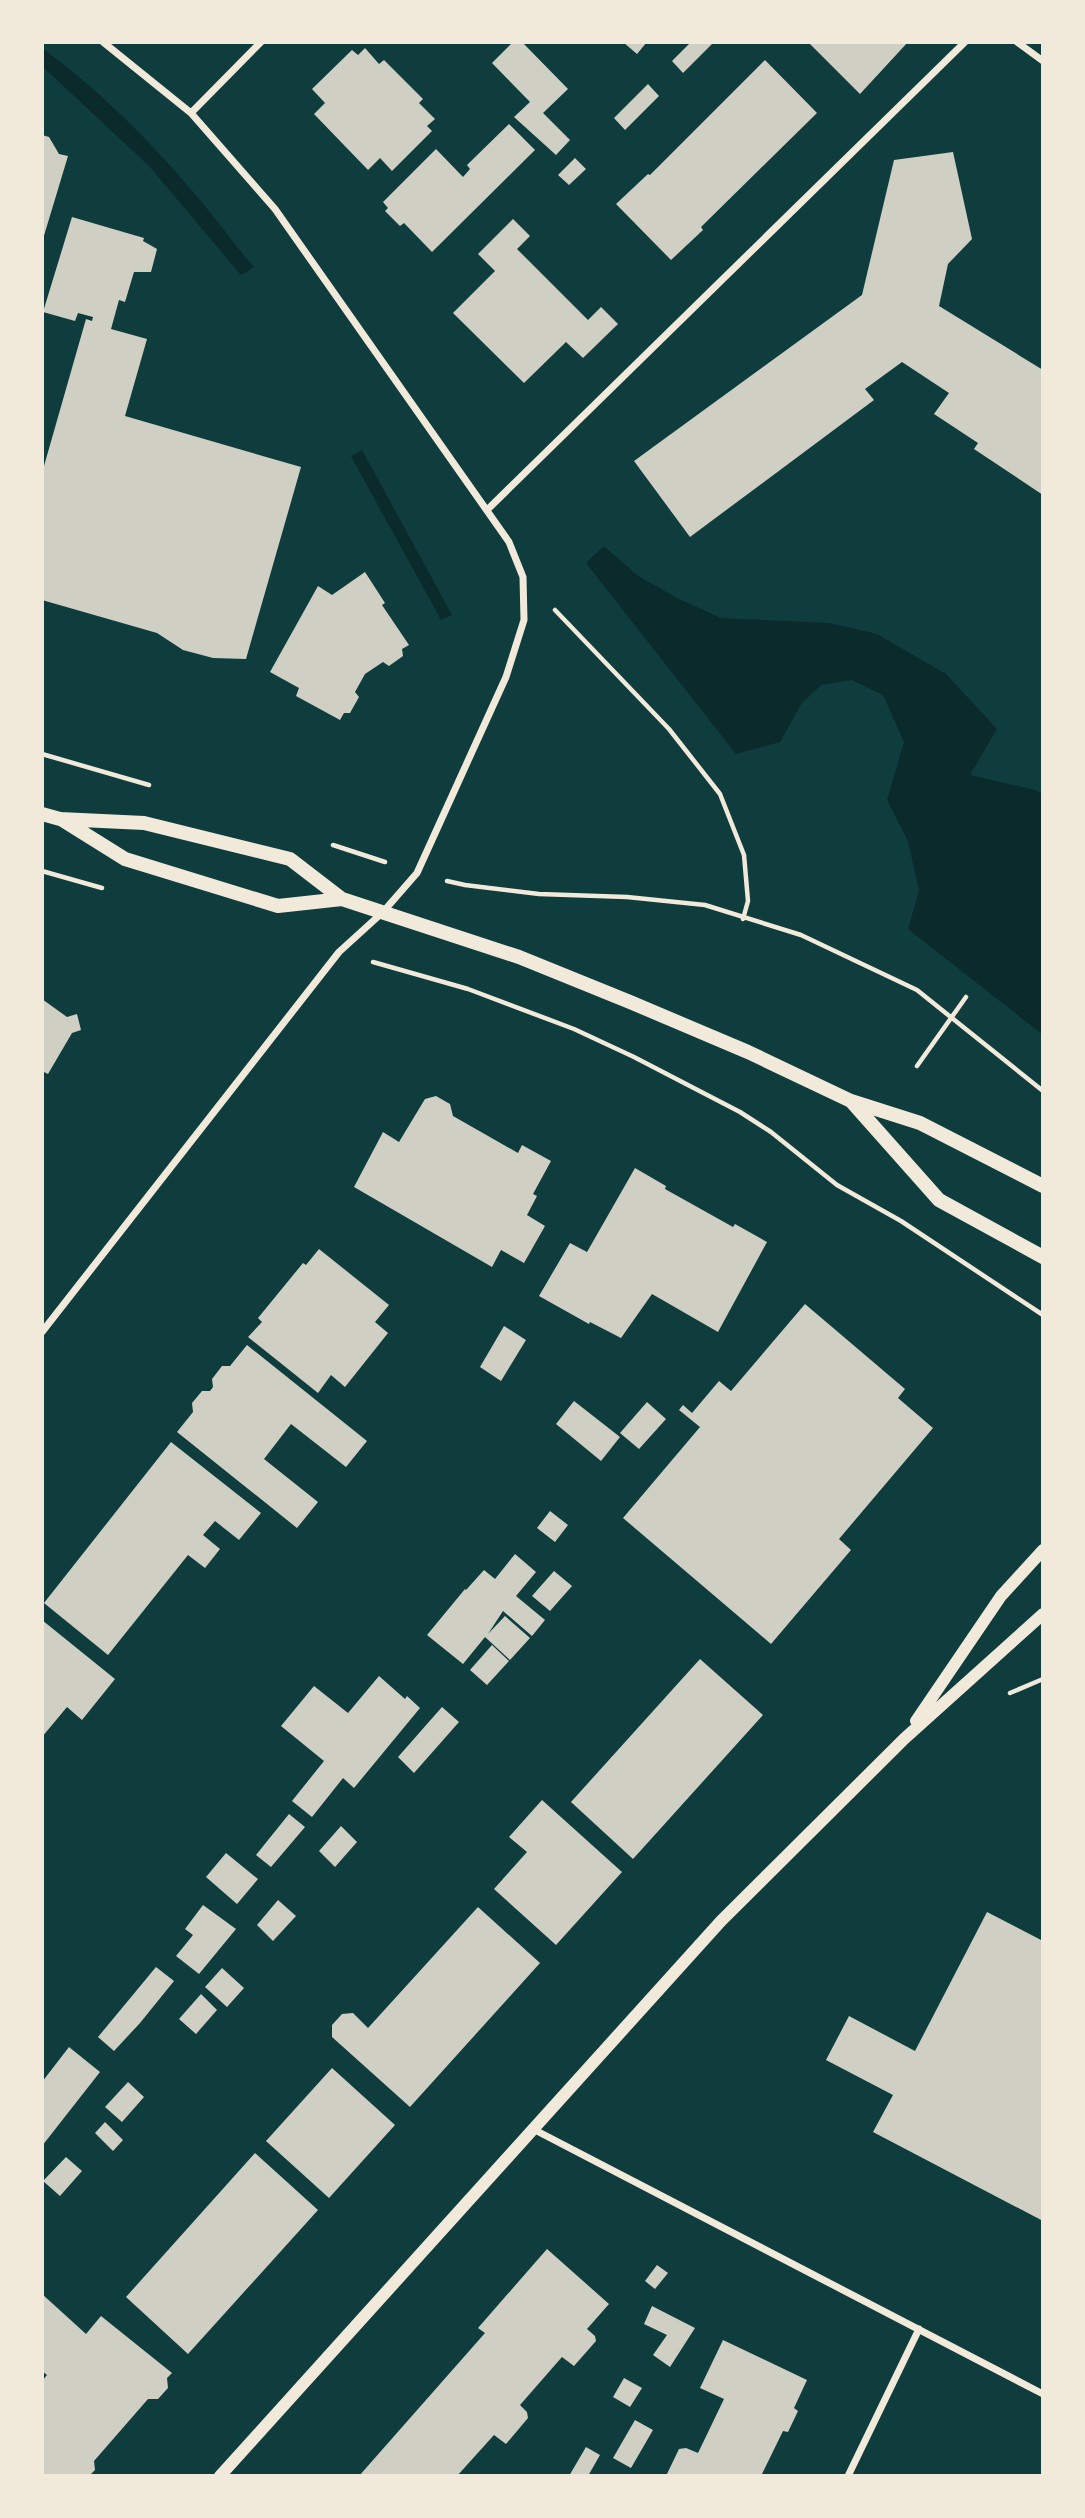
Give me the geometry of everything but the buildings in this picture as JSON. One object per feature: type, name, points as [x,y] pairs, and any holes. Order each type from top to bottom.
[{"type":"main road","points":[[42,814],[60,819],[144,823],[290,859],[342,899],[519,957],[630,1002],[747,1052],[851,1101],[920,1122],[1043,1186]]},
{"type":"main road","points":[[60,819],[125,859],[278,906],[342,899]]},
{"type":"main road","points":[[851,1101],[939,1200],[1043,1257]]},
{"type":"street","points":[[42,1332],[339,952],[383,912],[417,873],[514,657],[524,620],[523,577],[509,542],[284,222],[191,113],[103,42]]},
{"type":"street","points":[[191,113],[261,42]]},
{"type":"street","points":[[487,510],[965,42]]},
{"type":"street","points":[[1017,42],[1043,61]]},
{"type":"street","points":[[904,1739],[1001,1596],[1043,1550]]},
{"type":"street","points":[[220,2476],[721,1921],[904,1739],[1043,1614]]},
{"type":"street","points":[[533,2129],[1043,2394]]},
{"type":"street","points":[[848,2476],[919,2329]]},
{"type":"path","points":[[523,577],[670,729],[720,794],[744,855],[748,901],[744,919]]},
{"type":"path","points":[[42,871],[103,889]]},
{"type":"path","points":[[417,873],[465,885],[506,891],[627,897],[705,905],[802,935],[917,990],[1043,1091]]},
{"type":"path","points":[[339,952],[468,989],[574,1030],[634,1057],[740,1112],[771,1132],[837,1185],[901,1222],[1043,1315]]},
{"type":"path","points":[[917,1066],[966,997]]},
{"type":"water","points":[[42,48],[106,100],[145,139],[200,200],[254,267],[241,275],[149,166],[42,66]]},
{"type":"water","points":[[362,450],[452,615],[441,620],[351,456]]},
{"type":"water","points":[[604,546],[638,576],[721,618],[829,623],[877,634],[946,674],[997,729],[970,775],[1043,794],[1043,1035],[908,929],[919,891],[908,841],[887,800],[904,742],[883,695],[852,680],[821,685],[802,703],[780,742],[736,754],[586,563]]}]
